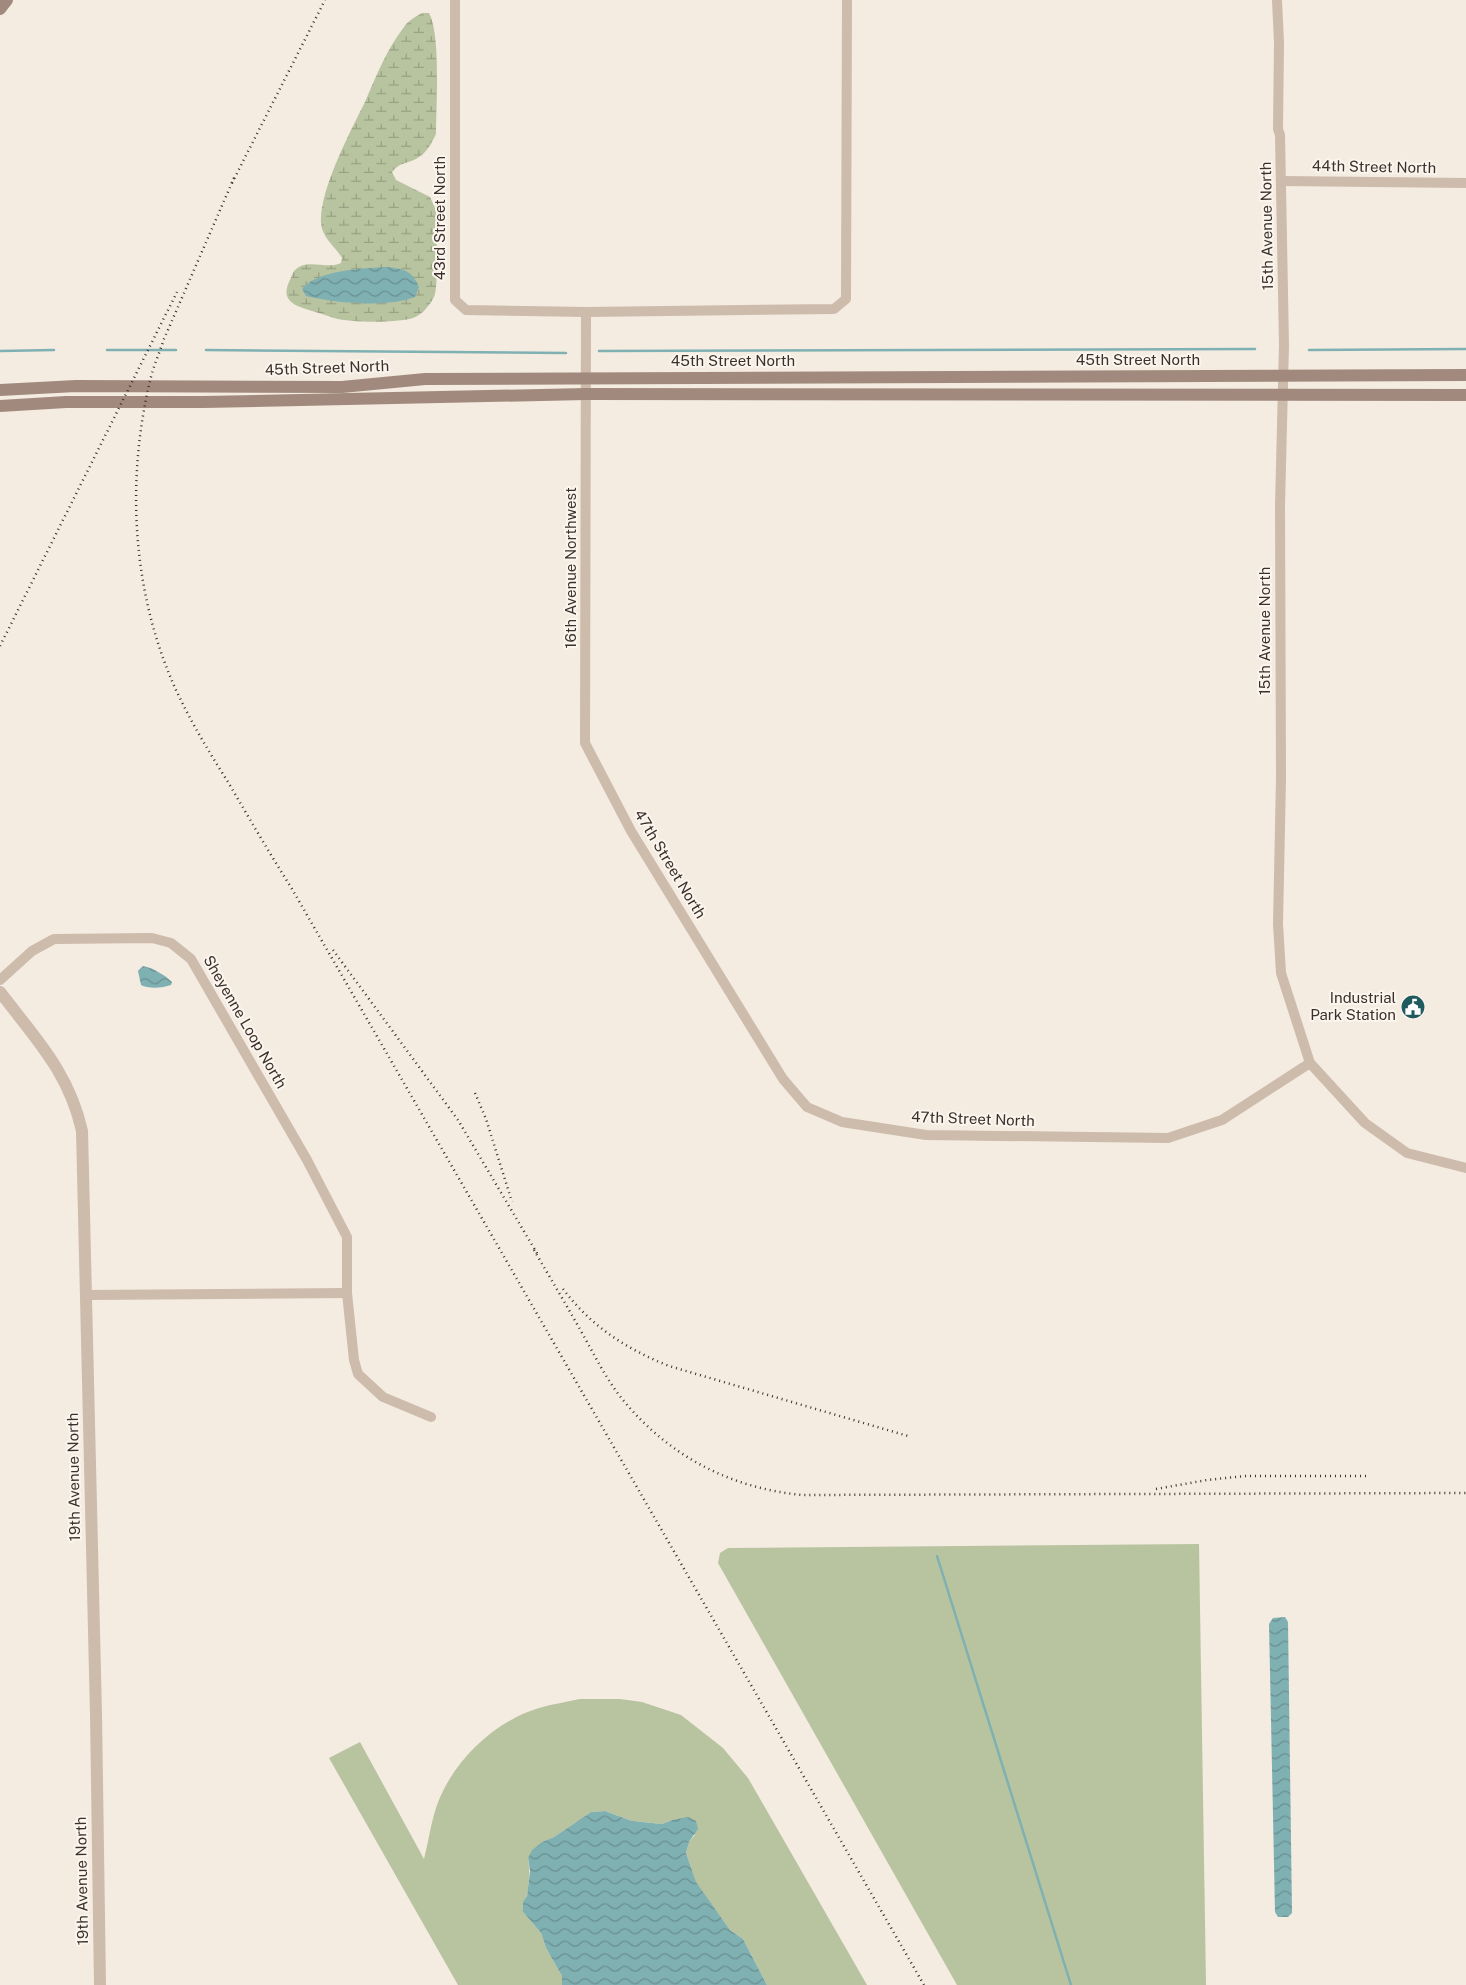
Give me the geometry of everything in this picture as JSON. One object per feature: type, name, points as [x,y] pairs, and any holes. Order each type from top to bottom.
[{"type":"main road","points":[[0,9],[7,0]]},
{"type":"main road","name":"45th Street North","points":[[0,390],[85,386],[342,386],[425,379],[1466,376]]},
{"type":"main road","name":"45th Street North","points":[[0,406],[66,402],[203,402],[586,394],[1466,395]]},
{"type":"street","name":"43rd Street North","points":[[455,0],[454,300],[466,310],[586,312]]},
{"type":"street","points":[[586,312],[834,309],[846,299],[847,0]]},
{"type":"street","name":"15th Avenue North","points":[[1277,0],[1279,43],[1278,129],[1280,135],[1284,284],[1278,924],[1280,973],[1310,1063],[1365,1123],[1407,1153],[1466,1168]]},
{"type":"street","name":"44th Street North","points":[[1281,181],[1466,183]]},
{"type":"street","name":"16th Avenue Northwest","points":[[585,743],[586,312]]},
{"type":"street","name":"47th Street North","points":[[585,743],[631,831],[783,1079],[807,1107],[818,1112],[842,1122],[926,1135],[1168,1138],[1222,1120],[1310,1063]]},
{"type":"street","name":"Sheyenne Loop North","points":[[0,980],[32,951],[54,939],[152,938],[171,944],[191,959],[308,1160],[347,1237],[347,1293],[354,1360],[358,1374],[383,1396],[431,1417]]},
{"type":"street","name":"19th Avenue North","points":[[0,992],[55,1064],[72,1095],[84,1145],[100,1985]]},
{"type":"street","points":[[87,1295],[347,1293]]},
{"type":"green space","points":[[422,13],[429,13],[435,37],[437,71],[436,134],[423,154],[400,165],[392,172],[396,180],[430,197],[436,210],[437,269],[434,297],[420,315],[405,320],[385,322],[342,320],[296,305],[288,299],[287,294],[289,282],[294,271],[304,265],[335,265],[341,263],[342,258],[326,238],[321,223],[325,195],[330,179],[392,44],[408,23]]},
{"type":"green space","points":[[1199,1544],[1206,1985],[957,1985],[718,1563],[720,1553],[728,1548]]},
{"type":"green space","points":[[580,1699],[620,1699],[642,1702],[681,1715],[723,1748],[748,1778],[867,1985],[767,1985],[743,1939],[730,1930],[696,1883],[686,1853],[689,1842],[695,1835],[672,1820],[662,1824],[632,1821],[605,1811],[591,1812],[554,1837],[544,1841],[528,1858],[528,1885],[523,1912],[541,1933],[546,1948],[562,1976],[562,1985],[458,1985],[329,1758],[360,1742],[424,1859],[440,1797],[452,1775],[472,1750],[496,1729],[524,1713]]},
{"type":"water","points":[[388,267],[403,270],[414,277],[419,287],[415,297],[376,303],[331,301],[306,296],[302,289],[318,278],[329,274],[354,269]]},
{"type":"water","points":[[143,966],[162,974],[172,982],[171,985],[156,988],[141,985],[138,971]]},
{"type":"water","points":[[1285,1617],[1288,1622],[1292,1913],[1288,1917],[1278,1917],[1275,1912],[1269,1624],[1273,1618]]},
{"type":"water","points":[[605,1811],[632,1821],[662,1824],[688,1817],[696,1821],[698,1829],[689,1842],[686,1853],[696,1882],[730,1930],[743,1939],[767,1985],[562,1985],[562,1976],[546,1948],[541,1933],[523,1912],[523,1902],[527,1896],[530,1871],[528,1858],[532,1850],[544,1841],[554,1837],[591,1812]]},
{"type":"waterway","points":[[599,351],[1255,349]]},
{"type":"waterway","points":[[1309,350],[1466,349]]},
{"type":"waterway","points":[[0,351],[54,350]]},
{"type":"waterway","points":[[107,350],[176,350]]},
{"type":"waterway","points":[[206,350],[566,353]]},
{"type":"waterway","points":[[937,1556],[1071,1985]]},
{"type":"railway","points":[[232,183],[325,0]]},
{"type":"railway","points":[[234,178],[164,339],[150,379],[142,423],[137,462],[138,540],[142,578],[150,616],[162,654],[176,690],[200,737],[292,889],[924,1985]]},
{"type":"railway","points":[[0,646],[177,292]]},
{"type":"railway","points":[[333,950],[458,1120],[538,1255]]},
{"type":"railway","points":[[475,1093],[486,1119],[512,1202]]},
{"type":"railway","points":[[534,1250],[608,1379],[641,1420],[681,1453],[726,1477],[750,1485],[802,1495],[1466,1493]]},
{"type":"railway","points":[[563,1289],[585,1314],[610,1335],[638,1352],[669,1366],[908,1436]]},
{"type":"railway","points":[[1156,1489],[1207,1480],[1245,1476],[1370,1476]]},
{"type":"place","name":"Industrial Park Station","points":[[1413,1007]]}]
